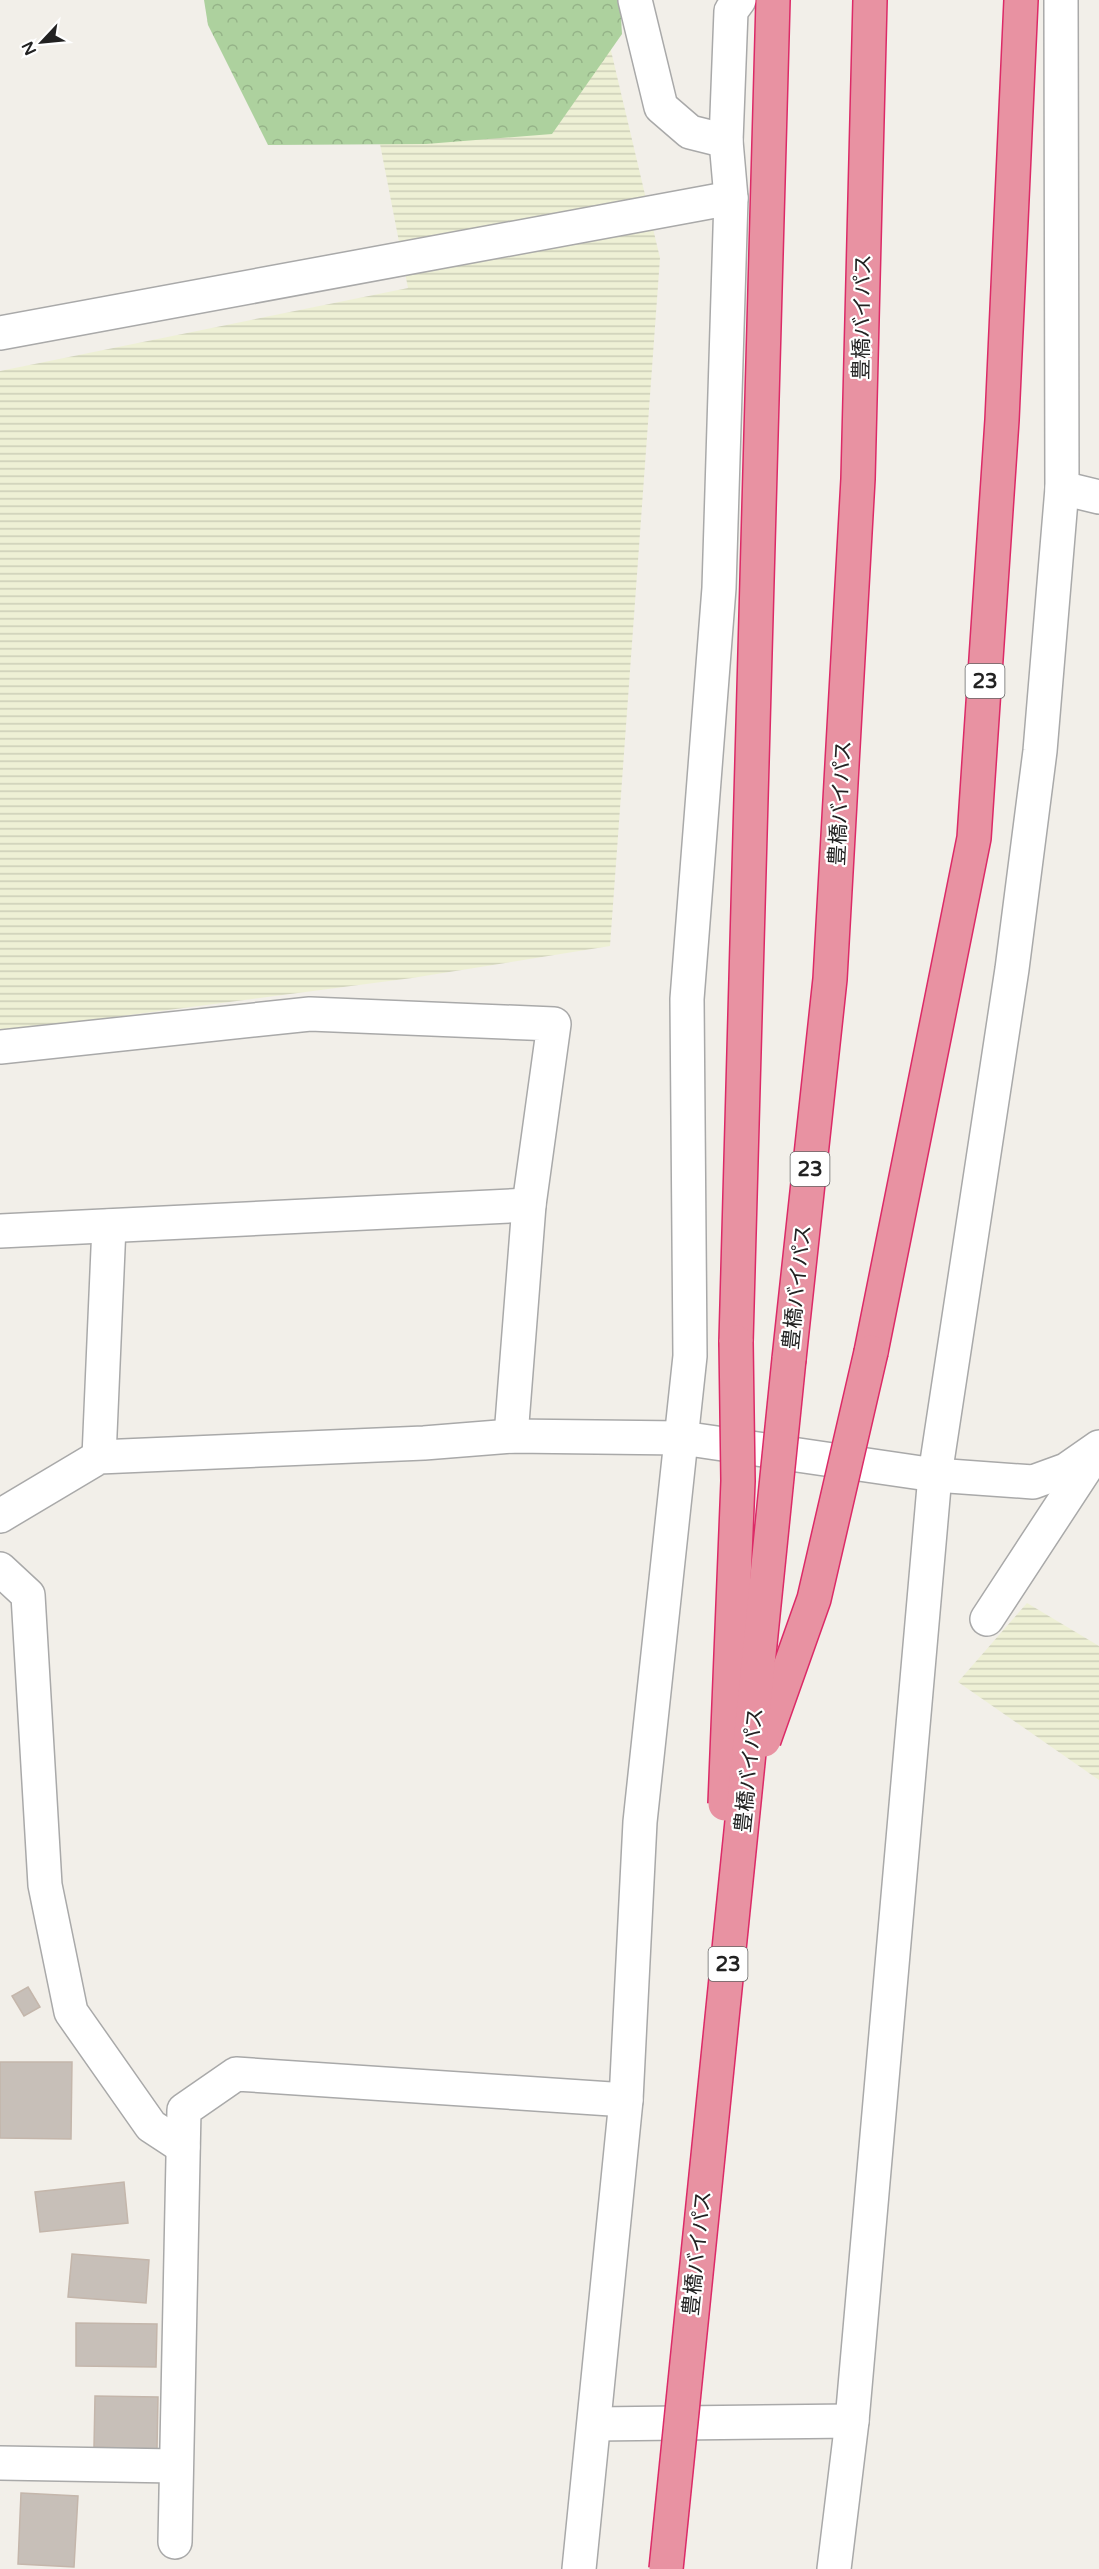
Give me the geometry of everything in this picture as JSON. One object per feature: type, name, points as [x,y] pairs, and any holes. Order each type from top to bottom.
[{"type":"highway","name":"23","points":[[712,2109],[738,1481],[736,1342],[773,0]]},
{"type":"highway","name":"豊橋バイパス","points":[[666,2569],[831,968],[858,479],[870,0]]},
{"type":"highway","name":"23","points":[[747,1788],[814,1599],[871,1352],[974,838],[1002,420],[1021,0]]},
{"type":"street","points":[[635,0],[661,107],[690,132],[726,141]]},
{"type":"street","points":[[579,2569],[626,2100],[640,1822],[690,1356],[687,999],[719,588],[731,198],[726,141],[731,11],[739,0]]},
{"type":"street","points":[[834,2569],[852,2421],[935,1475],[971,1254],[1014,958],[1040,751],[1062,488],[1061,0]]},
{"type":"street","points":[[0,333],[731,198]]},
{"type":"street","points":[[1062,488],[1099,497]]},
{"type":"street","points":[[0,1047],[310,1014],[554,1024],[529,1205],[511,1436]]},
{"type":"street","points":[[0,1231],[529,1205]]},
{"type":"street","points":[[99,1457],[109,1226]]},
{"type":"street","points":[[0,1516],[99,1457],[424,1443],[511,1436],[682,1438],[935,1475],[1033,1482],[1066,1470],[1099,1447]]},
{"type":"street","points":[[987,1619],[1099,1447]]},
{"type":"street","points":[[0,1569],[28,1594],[45,1885],[71,2012],[151,2126],[183,2147]]},
{"type":"street","points":[[175,2542],[184,2110],[236,2074],[626,2100]]},
{"type":"street","points":[[594,2424],[852,2421]]},
{"type":"street","points":[[0,2463],[175,2466]]},
{"type":"green space","points":[[204,0],[620,0],[622,34],[552,134],[426,144],[268,145],[208,25]]},
{"type":"green space","points":[[352,0],[599,0],[660,258],[610,946],[412,978],[0,1032],[0,371],[408,288]]},
{"type":"green space","points":[[1027,1603],[1099,1646],[1099,1780],[958,1682]]},
{"type":"building","points":[[28,1987],[40,2007],[24,2016],[12,1996]]},
{"type":"building","points":[[0,2062],[72,2062],[71,2139],[0,2138]]},
{"type":"building","points":[[124,2182],[128,2223],[40,2232],[35,2192]]},
{"type":"building","points":[[72,2254],[149,2260],[146,2303],[68,2297]]},
{"type":"building","points":[[76,2323],[157,2324],[156,2367],[76,2366]]},
{"type":"building","points":[[95,2396],[158,2397],[157,2449],[94,2447]]},
{"type":"building","points":[[21,2493],[78,2496],[74,2567],[18,2564]]}]
